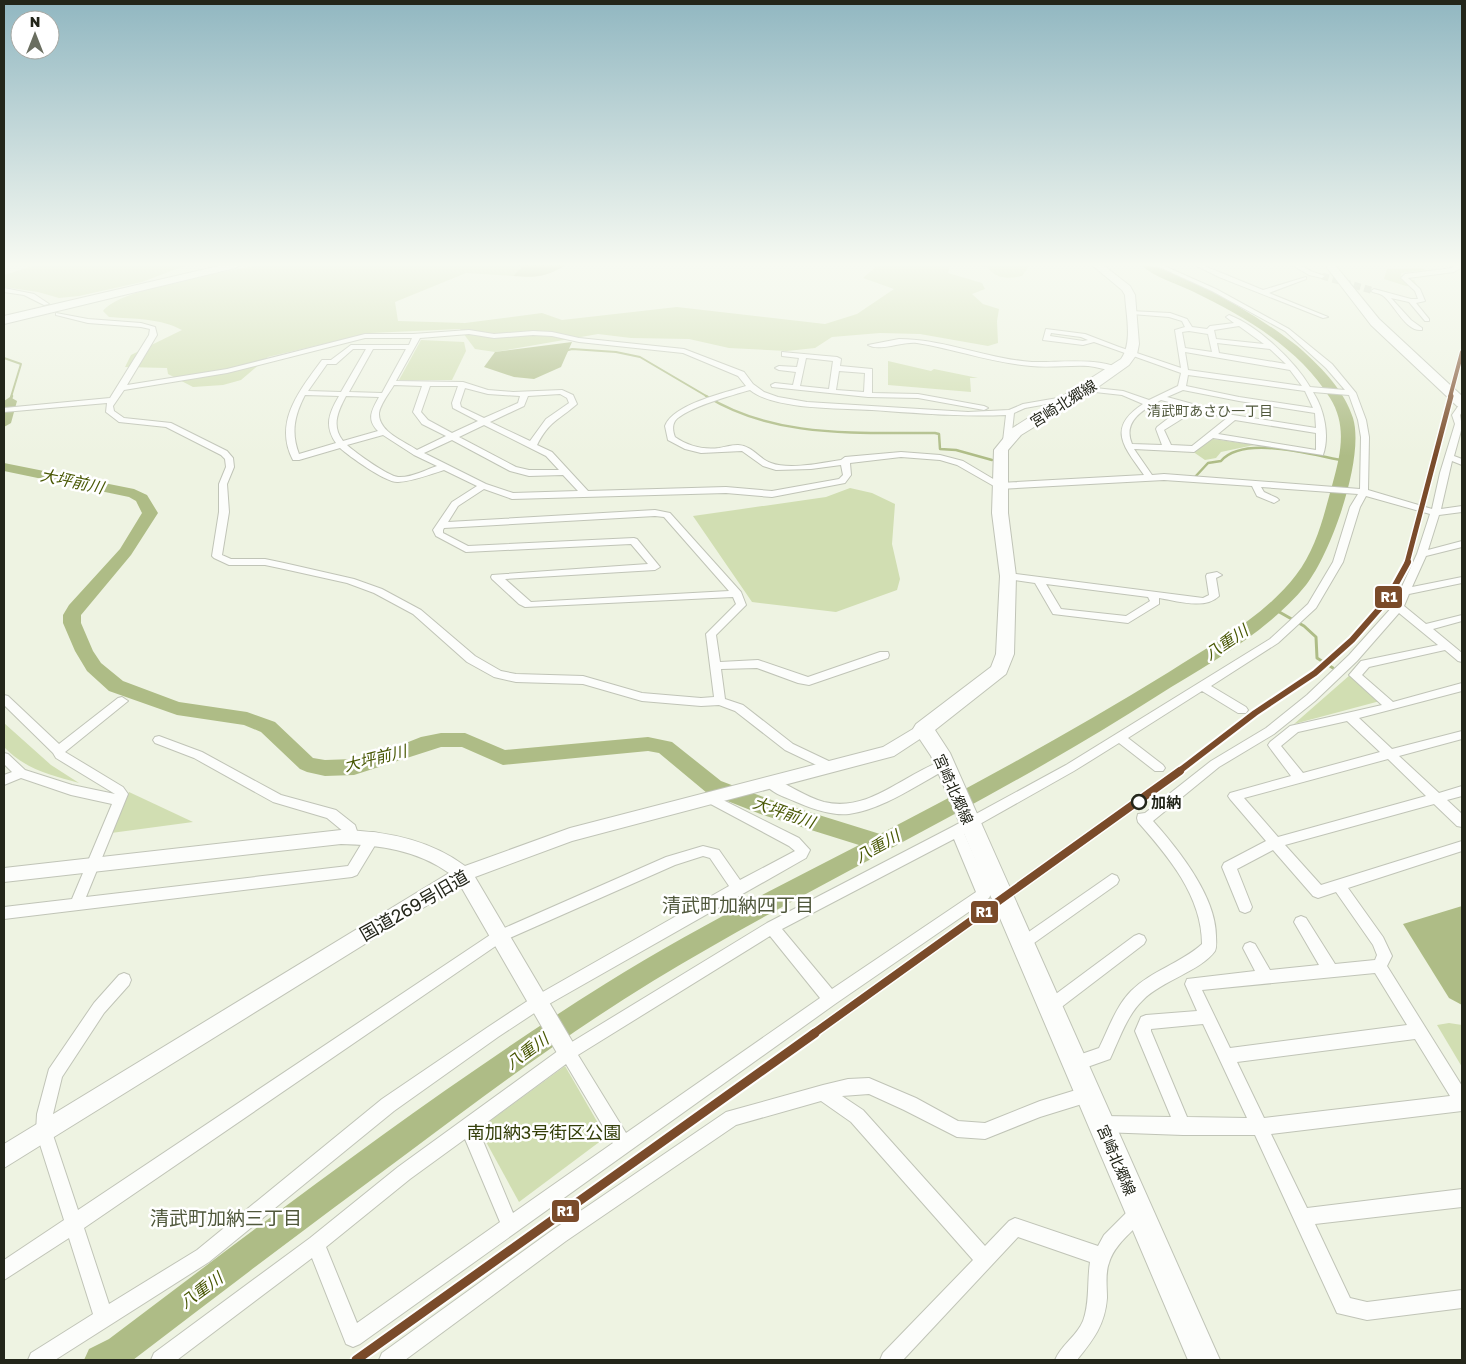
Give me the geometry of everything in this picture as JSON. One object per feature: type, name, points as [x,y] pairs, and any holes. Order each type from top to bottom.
[{"type":"highway","points":[[1383,329],[1462,394]]},
{"type":"highway","points":[[1391,329],[1418,359],[1462,403]]},
{"type":"main road","points":[[1130,354],[1133,344],[1133,329]]},
{"type":"main road","name":"宮崎北郷線","points":[[1007,441],[1016,432],[1115,369],[1130,354]]},
{"type":"main road","points":[[922,729],[999,670],[1005,654],[1008,576],[999,486],[1001,450],[1007,441]]},
{"type":"main road","name":"宮崎北郷線","points":[[922,729],[940,753],[964,824],[1022,944],[1076,1063],[1204,1360]]},
{"type":"street","points":[[153,329],[153,334],[112,400],[109,406],[110,412],[116,418],[168,425],[224,453],[229,458],[230,467],[223,484],[224,512],[217,556],[219,559],[229,562],[264,562],[284,566],[350,581],[378,591],[417,612],[471,659],[498,674],[516,678],[583,680],[642,697],[701,702],[720,701],[739,708],[790,747],[831,767]]},
{"type":"street","points":[[1182,387],[1184,372],[1178,330],[1189,329],[1211,332]]},
{"type":"street","points":[[1210,329],[1216,355]]},
{"type":"street","points":[[1211,435],[1320,452],[1318,411],[1311,390],[1294,368],[1272,347],[1247,329]]},
{"type":"street","points":[[162,1360],[316,1244],[404,1173],[567,1051],[772,926],[1070,768],[1274,641],[1312,606],[1338,562],[1359,491],[1365,437],[1362,420],[1348,393],[1329,366],[1285,329]]},
{"type":"street","points":[[1095,340],[1083,343],[1046,338],[1048,330],[1083,335],[1130,354],[1184,372],[1311,390],[1348,393]]},
{"type":"street","points":[[121,388],[227,371],[365,336],[416,336],[469,332],[508,336],[533,332],[684,351],[741,374],[748,380],[750,387]]},
{"type":"street","points":[[416,336],[391,383],[383,394],[374,417],[384,432],[443,467],[483,486],[512,496],[586,494]]},
{"type":"street","points":[[872,345],[886,345],[899,341],[916,341],[1030,364],[1089,364],[1115,369]]},
{"type":"street","points":[[1214,341],[1272,347]]},
{"type":"street","points":[[384,432],[296,458],[289,444],[289,431],[293,411],[302,393],[324,362],[333,362],[351,347],[410,347]]},
{"type":"street","points":[[371,347],[334,411],[332,421],[335,436],[358,458],[396,480],[418,476],[443,467]]},
{"type":"street","points":[[1180,349],[1294,368]]},
{"type":"street","points":[[785,354],[837,359],[832,392]]},
{"type":"street","points":[[796,388],[803,356]]},
{"type":"street","points":[[779,368],[800,370]]},
{"type":"street","points":[[836,368],[869,371],[868,394]]},
{"type":"street","points":[[391,383],[463,384],[488,392],[525,394],[562,392],[573,401],[573,404],[547,422],[537,434],[533,444]]},
{"type":"street","points":[[427,383],[417,412],[425,422],[513,469],[529,473],[564,472]]},
{"type":"street","points":[[463,384],[456,403],[457,408],[533,444],[549,454],[586,494],[606,505],[667,515],[737,594],[741,605],[711,634],[720,701]]},
{"type":"street","points":[[775,385],[832,392],[918,396],[993,411]]},
{"type":"street","points":[[1149,403],[1123,393],[1080,393],[1023,406],[1010,412],[942,413],[807,404],[776,398],[750,387],[705,403],[674,417],[669,427],[671,438],[684,446],[716,451],[743,449],[769,466],[801,467],[887,455],[917,455],[960,463],[984,480],[999,486],[1149,477],[1359,491],[1435,513],[1462,509]]},
{"type":"street","points":[[1149,477],[1129,446],[1124,434],[1126,425],[1132,414],[1149,403],[1182,387],[1239,399],[1318,411]]},
{"type":"street","points":[[302,393],[383,394]]},
{"type":"street","points":[[417,453],[521,404],[525,394]]},
{"type":"street","points":[[1162,398],[1233,417],[1320,431]]},
{"type":"street","points":[[4,410],[112,400]]},
{"type":"street","points":[[1167,447],[1160,429],[1173,419],[1195,407]]},
{"type":"street","points":[[1076,1063],[1104,1054],[1136,995],[1163,977],[1182,969],[1209,948],[1211,934],[1197,895],[1167,846],[1143,818],[1148,818],[1215,764],[1270,730],[1311,698],[1353,658],[1398,607],[1422,554],[1459,424],[1456,415],[1462,407]]},
{"type":"street","points":[[1007,441],[1010,412]]},
{"type":"street","points":[[1129,446],[1194,449],[1233,417]]},
{"type":"street","points":[[1449,457],[1462,462]]},
{"type":"street","points":[[440,525],[718,490],[780,493],[842,481],[847,475],[845,460]]},
{"type":"street","points":[[1256,485],[1260,494],[1274,500]]},
{"type":"street","points":[[483,486],[455,504],[438,530],[439,534],[466,550],[634,541],[655,567],[496,577],[523,602],[529,605],[737,594]]},
{"type":"street","points":[[1422,554],[1462,544]]},
{"type":"street","points":[[1008,576],[1040,582],[1204,602],[1214,596],[1211,576],[1217,575]]},
{"type":"street","points":[[1405,592],[1462,580]]},
{"type":"street","points":[[1040,582],[1057,612],[1128,620],[1155,602],[1153,595]]},
{"type":"street","points":[[1398,607],[1462,658]]},
{"type":"street","points":[[1424,628],[1462,618]]},
{"type":"street","points":[[1391,707],[1355,674],[1365,664],[1448,646]]},
{"type":"street","points":[[715,666],[758,664],[809,681],[884,655]]},
{"type":"street","points":[[1203,686],[1242,710]]},
{"type":"street","points":[[1300,778],[1274,745],[1294,729],[1391,707],[1462,687]]},
{"type":"street","points":[[4,699],[59,751],[60,755],[119,790],[122,794],[117,801],[119,803],[77,904]]},
{"type":"street","points":[[59,751],[122,701]]},
{"type":"street","points":[[1350,717],[1462,822]]},
{"type":"street","name":"国道269号旧道","points":[[4,1157],[463,874],[570,835],[888,752],[922,729]]},
{"type":"street","points":[[1462,735],[1234,796],[1318,892],[1462,846]]},
{"type":"street","points":[[1119,737],[1159,768]]},
{"type":"street","points":[[159,740],[198,755],[277,799],[330,814],[350,829],[352,837]]},
{"type":"street","points":[[4,757],[21,773],[71,790],[117,801]]},
{"type":"street","points":[[771,783],[794,796],[830,808],[857,808],[946,768]]},
{"type":"street","points":[[4,780],[21,773]]},
{"type":"street","points":[[1245,906],[1229,867],[1274,843],[1462,791]]},
{"type":"street","points":[[38,1360],[204,1256],[388,1105],[539,1006],[738,888],[795,858],[802,850],[794,842],[714,797]]},
{"type":"street","points":[[316,1244],[353,1337],[830,999],[984,894],[964,824]]},
{"type":"street","points":[[4,875],[352,837],[373,837],[404,844],[427,852],[450,864],[463,874],[498,937],[624,1145]]},
{"type":"street","points":[[4,913],[352,872],[373,837]]},
{"type":"street","points":[[4,1270],[498,937],[671,861],[703,851],[714,854],[738,888]]},
{"type":"street","points":[[1022,944],[1112,880]]},
{"type":"street","points":[[1339,886],[1378,941],[1385,956],[1379,966]]},
{"type":"street","points":[[1301,922],[1332,971]]},
{"type":"street","points":[[772,926],[830,999]]},
{"type":"street","points":[[1050,1006],[1139,940]]},
{"type":"street","points":[[1250,948],[1266,977]]},
{"type":"street","points":[[1379,966],[1192,984],[1344,1306],[1367,1311],[1462,1299]]},
{"type":"street","points":[[1101,1124],[1261,1127],[1462,1102],[1379,966]]},
{"type":"street","points":[[104,1318],[44,1132],[45,1114],[55,1074],[99,1008],[124,980]]},
{"type":"street","points":[[1183,1127],[1143,1031],[1146,1022],[1208,1017]]},
{"type":"street","points":[[1226,1056],[1419,1031]]},
{"type":"street","points":[[388,1360],[560,1235],[732,1118],[822,1093],[848,1087],[869,1086],[910,1104],[958,1129],[985,1131],[1040,1109],[1089,1094]]},
{"type":"street","points":[[822,1093],[857,1116],[985,1260]]},
{"type":"street","points":[[468,1126],[510,1226]]},
{"type":"street","points":[[1302,1217],[1462,1198]]},
{"type":"street","points":[[1065,1360],[1091,1327],[1102,1257],[1110,1241],[1140,1212]]},
{"type":"street","points":[[890,1360],[1015,1227],[1102,1257]]},
{"type":"green space","points":[[179,329],[997,329],[998,343],[988,346],[920,334],[880,333],[832,337],[815,348],[787,351],[729,348],[689,339],[631,338],[598,334],[495,352],[475,349],[460,329],[370,333],[268,357],[241,380],[223,385],[193,387],[168,374],[167,368],[125,367],[131,355],[182,330]]},
{"type":"green space","points":[[421,340],[464,342],[466,351],[452,380],[399,380]]},
{"type":"green space","points":[[888,361],[931,371],[934,369],[978,378],[970,378],[971,392],[888,385]]},
{"type":"green space","points":[[1213,439],[1254,445],[1221,452],[1216,458],[1205,460],[1192,451]]},
{"type":"green space","points":[[850,488],[872,493],[895,504],[892,544],[900,579],[897,590],[836,612],[752,602],[693,516],[826,497]]},
{"type":"green space","points":[[1350,675],[1380,701],[1294,724]]},
{"type":"green space","points":[[4,723],[51,765],[79,783],[38,770],[12,755],[4,747]]},
{"type":"green space","points":[[129,792],[193,822],[111,833]]},
{"type":"green space","points":[[1449,1023],[1462,1025],[1462,1067],[1437,1025]]},
{"type":"green space","name":"南加納3号街区公園","points":[[565,1066],[606,1137],[519,1202],[479,1129]]},
{"type":"shaded area","points":[[572,342],[561,367],[534,379],[514,377],[484,367],[495,352]]},
{"type":"shaded area","points":[[1462,906],[1462,1005],[1449,998],[1403,924]]},
{"type":"waterway","name":"八重川","points":[[100,1360],[120,1350],[410,1134],[586,1010],[714,933],[1056,749],[1188,668],[1240,634],[1274,608],[1302,578],[1322,545],[1344,468],[1349,436],[1346,418],[1334,394],[1316,371],[1296,351],[1266,329]]},
{"type":"waterway","points":[[565,351],[572,349],[616,352],[640,357],[708,397]]},
{"type":"waterway","points":[[4,358],[21,364],[11,397]]},
{"type":"waterway","name":"大坪前川","points":[[10,401],[12,396]]},
{"type":"waterway","points":[[706,396],[733,410],[760,420],[788,426],[846,432],[935,433],[939,434],[940,449],[956,450],[992,460]]},
{"type":"waterway","name":"大坪前川","points":[[4,423],[10,401]]},
{"type":"waterway","points":[[1195,477],[1208,463],[1221,461],[1232,453],[1246,449],[1280,449],[1346,461]]},
{"type":"waterway","name":"大坪前川","points":[[4,467],[134,493],[142,498],[150,513],[126,552],[75,609],[72,615],[72,623],[84,651],[94,667],[116,686],[177,708],[247,719],[268,727],[307,764],[325,768],[354,767],[393,756],[428,742],[441,740],[465,740],[503,758],[648,744],[665,747],[714,787],[771,809],[879,842]]},
{"type":"waterway","points":[[1274,609],[1304,626],[1316,637],[1317,658],[1333,668]]},
{"type":"transit line","name":"R1","points":[[356,1360],[1139,802],[1255,713],[1315,673],[1352,640],[1387,600],[1406,568],[1462,352]]},
{"type":"place","name":"加納","points":[[1139,802]]},
{"type":"district","name":"清武町あさひ一丁目","points":[[1210,410]]},
{"type":"district","name":"清武町加納四丁目","points":[[738,904]]},
{"type":"district","name":"清武町加納三丁目","points":[[226,1217]]}]
